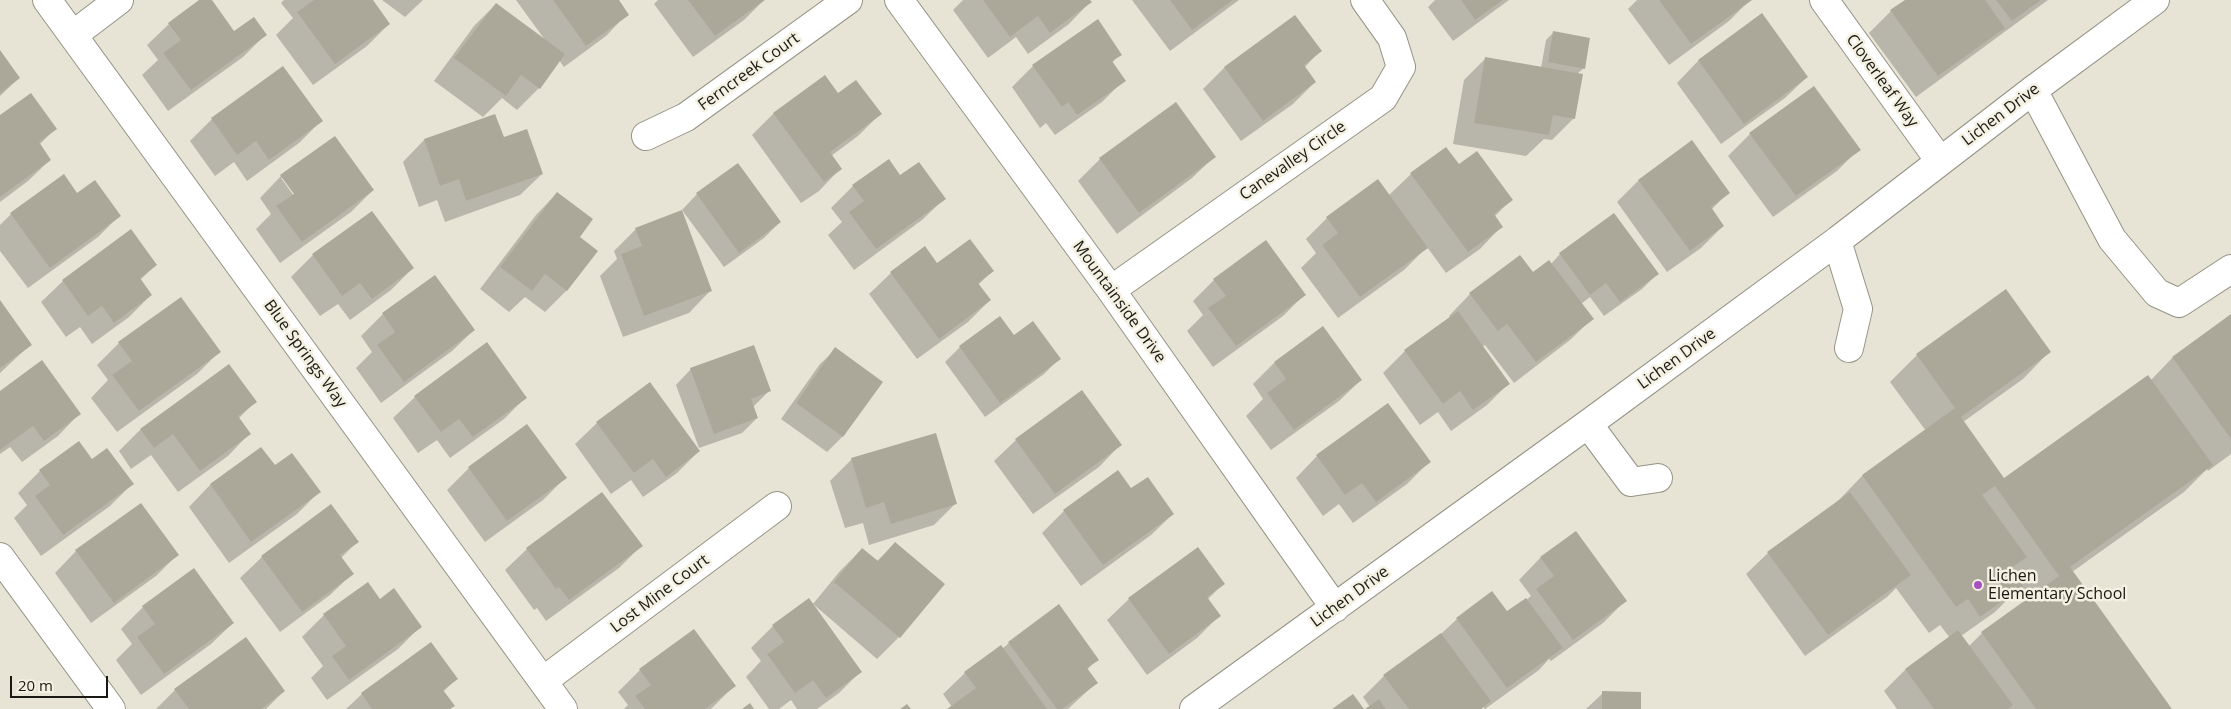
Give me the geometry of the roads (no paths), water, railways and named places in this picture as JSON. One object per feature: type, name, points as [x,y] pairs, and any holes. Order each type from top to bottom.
[{"type":"street","name":"Blue Springs Way","points":[[47,0],[563,709]]},
{"type":"street","points":[[73,35],[119,0]]},
{"type":"street","name":"Ferncreek Court","points":[[646,136],[686,117],[848,0]]},
{"type":"street","name":"Mountainside Drive","points":[[899,0],[1111,290],[1335,608]]},
{"type":"street","name":"Canevalley Circle","points":[[1111,290],[1383,98],[1401,67],[1392,38],[1364,0]]},
{"type":"street","name":"Cloverleaf Way","points":[[1824,0],[1940,161]]},
{"type":"street","name":"Lichen Drive","points":[[1194,709],[1837,241],[2033,90],[2155,0]]},
{"type":"street","points":[[2033,90],[2112,239],[2157,293],[2179,304],[2231,269]]},
{"type":"street","points":[[1837,241],[1858,309],[1850,348]]},
{"type":"street","points":[[1588,424],[1631,482],[1658,478]]},
{"type":"street","name":"Lost Mine Court","points":[[543,681],[776,506]]},
{"type":"street","points":[[0,557],[111,709]]},
{"type":"place","name":"Lichen Elementary School","points":[[1978,585]]}]
